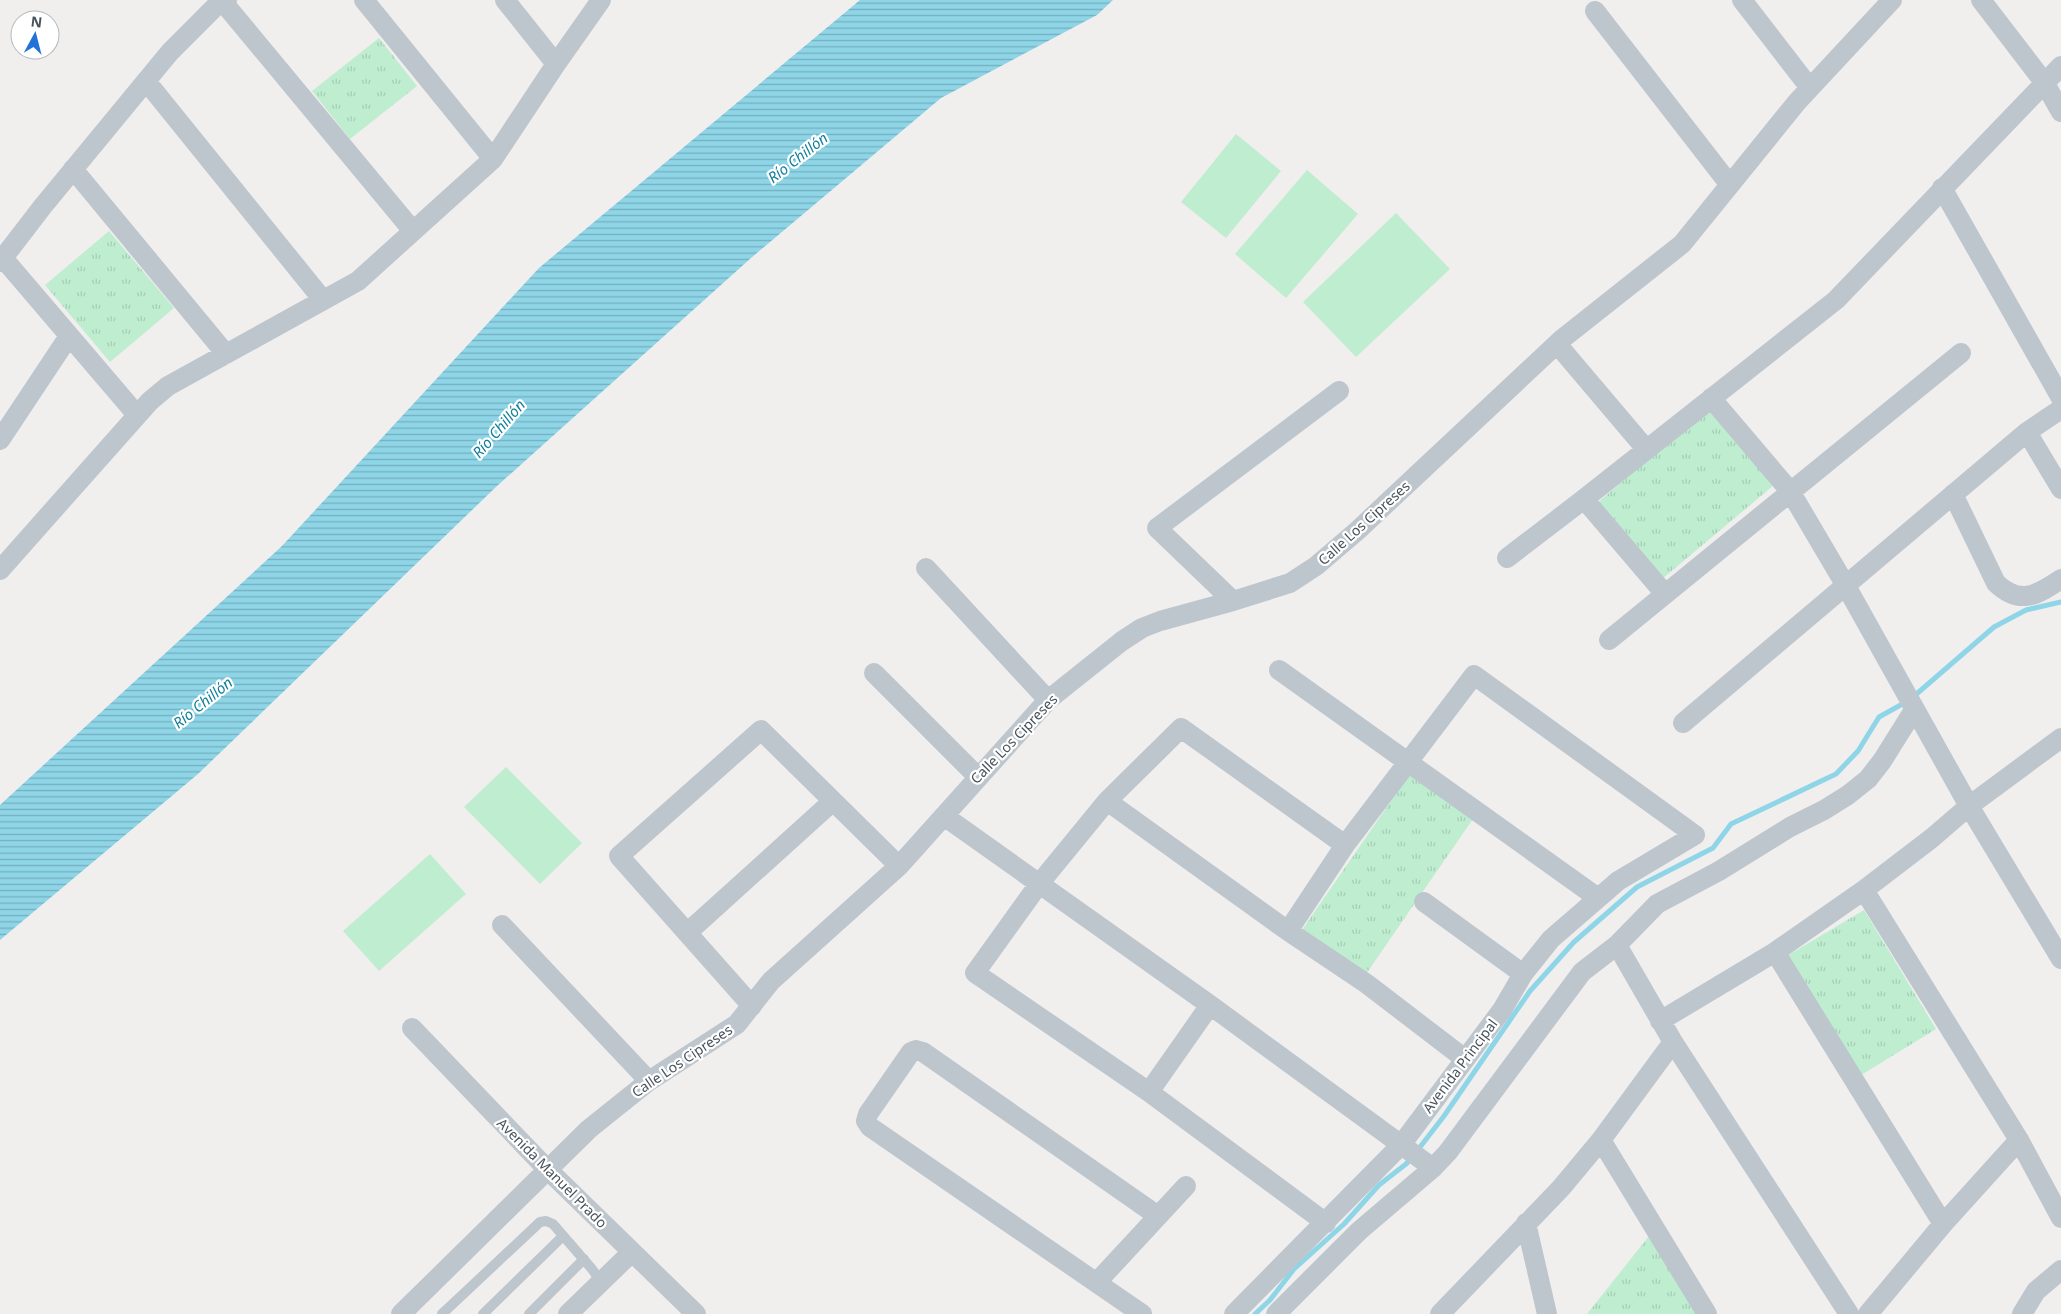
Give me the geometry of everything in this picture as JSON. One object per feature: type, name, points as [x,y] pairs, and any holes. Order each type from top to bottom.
[{"type":"street","points":[[364,0],[493,159]]},
{"type":"street","points":[[505,0],[556,64]]},
{"type":"street","points":[[0,570],[150,401],[168,386],[358,281],[493,159],[601,0]]},
{"type":"street","points":[[1742,0],[1810,88]]},
{"type":"street","name":"Calle Los Cipreses","points":[[401,1314],[589,1129],[649,1081],[737,1024],[771,981],[898,866],[1048,700],[1122,640],[1142,628],[1290,583],[1316,566],[1557,344],[1682,244],[1810,88],[1892,0]]},
{"type":"street","points":[[1981,0],[2044,82],[2061,112]]},
{"type":"street","points":[[137,415],[1,260],[146,80],[170,52],[215,7],[225,1],[413,231]]},
{"type":"street","points":[[1595,11],[1730,185]]},
{"type":"street","points":[[1507,558],[1836,300],[2061,66]]},
{"type":"street","points":[[146,80],[323,300]]},
{"type":"street","points":[[73,169],[226,354]]},
{"type":"street","points":[[1942,188],[2061,398]]},
{"type":"street","points":[[0,440],[69,336]]},
{"type":"street","points":[[1557,344],[1646,449]]},
{"type":"street","points":[[1609,640],[1961,353]]},
{"type":"street","points":[[1234,601],[1157,528],[1339,391]]},
{"type":"street","points":[[1711,398],[1790,492],[1846,586],[1969,806],[2061,959]]},
{"type":"street","points":[[1683,723],[2027,432],[2061,409]]},
{"type":"street","points":[[2027,432],[2061,488]]},
{"type":"street","points":[[1953,494],[1996,583],[2004,590],[2015,595],[2039,594],[2061,579]]},
{"type":"street","points":[[1584,499],[1665,594]]},
{"type":"street","points":[[926,568],[1048,700]]},
{"type":"street","points":[[1279,670],[1598,898]]},
{"type":"street","points":[[874,673],[978,777]]},
{"type":"street","name":"Avenida Principal","points":[[1276,1314],[1359,1231],[1416,1156],[1464,1059],[1502,1010],[1523,974],[1551,939],[1579,917],[1618,881],[1695,835],[1474,675],[1407,762]]},
{"type":"street","name":"Avenida Principal","points":[[1234,1314],[1326,1223],[1416,1156],[1460,1137],[1582,972],[1617,945],[1657,904],[1719,871],[1790,827],[1824,810],[1848,795],[1868,779],[1882,761],[1914,710]]},
{"type":"street","points":[[1326,1223],[1149,1092],[976,973],[1039,884],[1108,801],[1181,728],[1345,845]]},
{"type":"street","points":[[752,1006],[619,856],[761,730],[898,866]]},
{"type":"street","points":[[1660,1021],[1775,952],[1864,890],[1969,806],[2061,738]]},
{"type":"street","points":[[1288,930],[1345,845],[1407,762]]},
{"type":"street","points":[[687,933],[833,801]]},
{"type":"street","points":[[1108,801],[1367,984],[1464,1059]]},
{"type":"street","points":[[944,816],[1210,1005],[1416,1156]]},
{"type":"street","points":[[1864,890],[2019,1140],[2061,1218]]},
{"type":"street","points":[[1424,902],[1523,974]]},
{"type":"street","points":[[502,925],[649,1081]]},
{"type":"street","points":[[1617,945],[1673,1042],[1849,1314]]},
{"type":"street","points":[[1775,952],[1943,1224]]},
{"type":"street","points":[[1149,1092],[1210,1005]]},
{"type":"street","name":"Avenida Manuel Prado","points":[[412,1028],[548,1170],[696,1314]]},
{"type":"street","points":[[1440,1314],[1561,1188],[1601,1140],[1673,1042]]},
{"type":"street","points":[[1142,1314],[870,1127],[866,1121],[868,1114],[911,1052],[916,1050],[923,1052],[1158,1216]]},
{"type":"street","points":[[1601,1140],[1707,1314]]},
{"type":"street","points":[[1868,1314],[1943,1224],[2019,1140]]},
{"type":"street","points":[[1097,1282],[1186,1186]]},
{"type":"street","points":[[1526,1223],[1547,1314]]},
{"type":"street","points":[[568,1314],[632,1252]]},
{"type":"street","points":[[2022,1314],[2036,1291],[2061,1270]]},
{"type":"lane","points":[[442,1314],[540,1222],[546,1221],[553,1224],[584,1259],[601,1282]]},
{"type":"lane","points":[[483,1314],[563,1236]]},
{"type":"lane","points":[[529,1314],[584,1259]]},
{"type":"green space","points":[[379,38],[417,86],[350,139],[312,91]]},
{"type":"green space","points":[[1236,134],[1281,171],[1226,238],[1181,202]]},
{"type":"green space","points":[[1307,170],[1358,214],[1286,298],[1235,254]]},
{"type":"green space","points":[[1396,213],[1450,269],[1356,357],[1303,302]]},
{"type":"green space","points":[[109,231],[174,308],[110,362],[45,285]]},
{"type":"green space","points":[[1708,409],[1774,485],[1662,579],[1597,503]]},
{"type":"green space","points":[[506,767],[582,843],[540,884],[464,807]]},
{"type":"green space","points":[[1411,772],[1475,816],[1366,974],[1302,930]]},
{"type":"green space","points":[[430,854],[466,894],[379,971],[343,931]]},
{"type":"green space","points":[[1864,910],[1936,1029],[1858,1077],[1785,957]]},
{"type":"green space","points":[[1649,1236],[1697,1314],[1587,1314]]},
{"type":"water","name":"Río Chillón","points":[[860,0],[1113,0],[1097,15],[941,98],[751,258],[497,486],[198,774],[0,940],[0,805],[282,546],[539,268]]},
{"type":"waterway","points":[[1913,697],[1994,627],[2026,610],[2061,602]]},
{"type":"waterway","points":[[1417,1151],[1444,1116],[1530,991],[1574,942],[1637,887],[1713,848],[1731,824],[1836,774],[1858,751],[1879,717],[1906,702]]},
{"type":"waterway","points":[[1255,1314],[1270,1300],[1294,1269],[1344,1224],[1379,1185],[1412,1157]]}]
